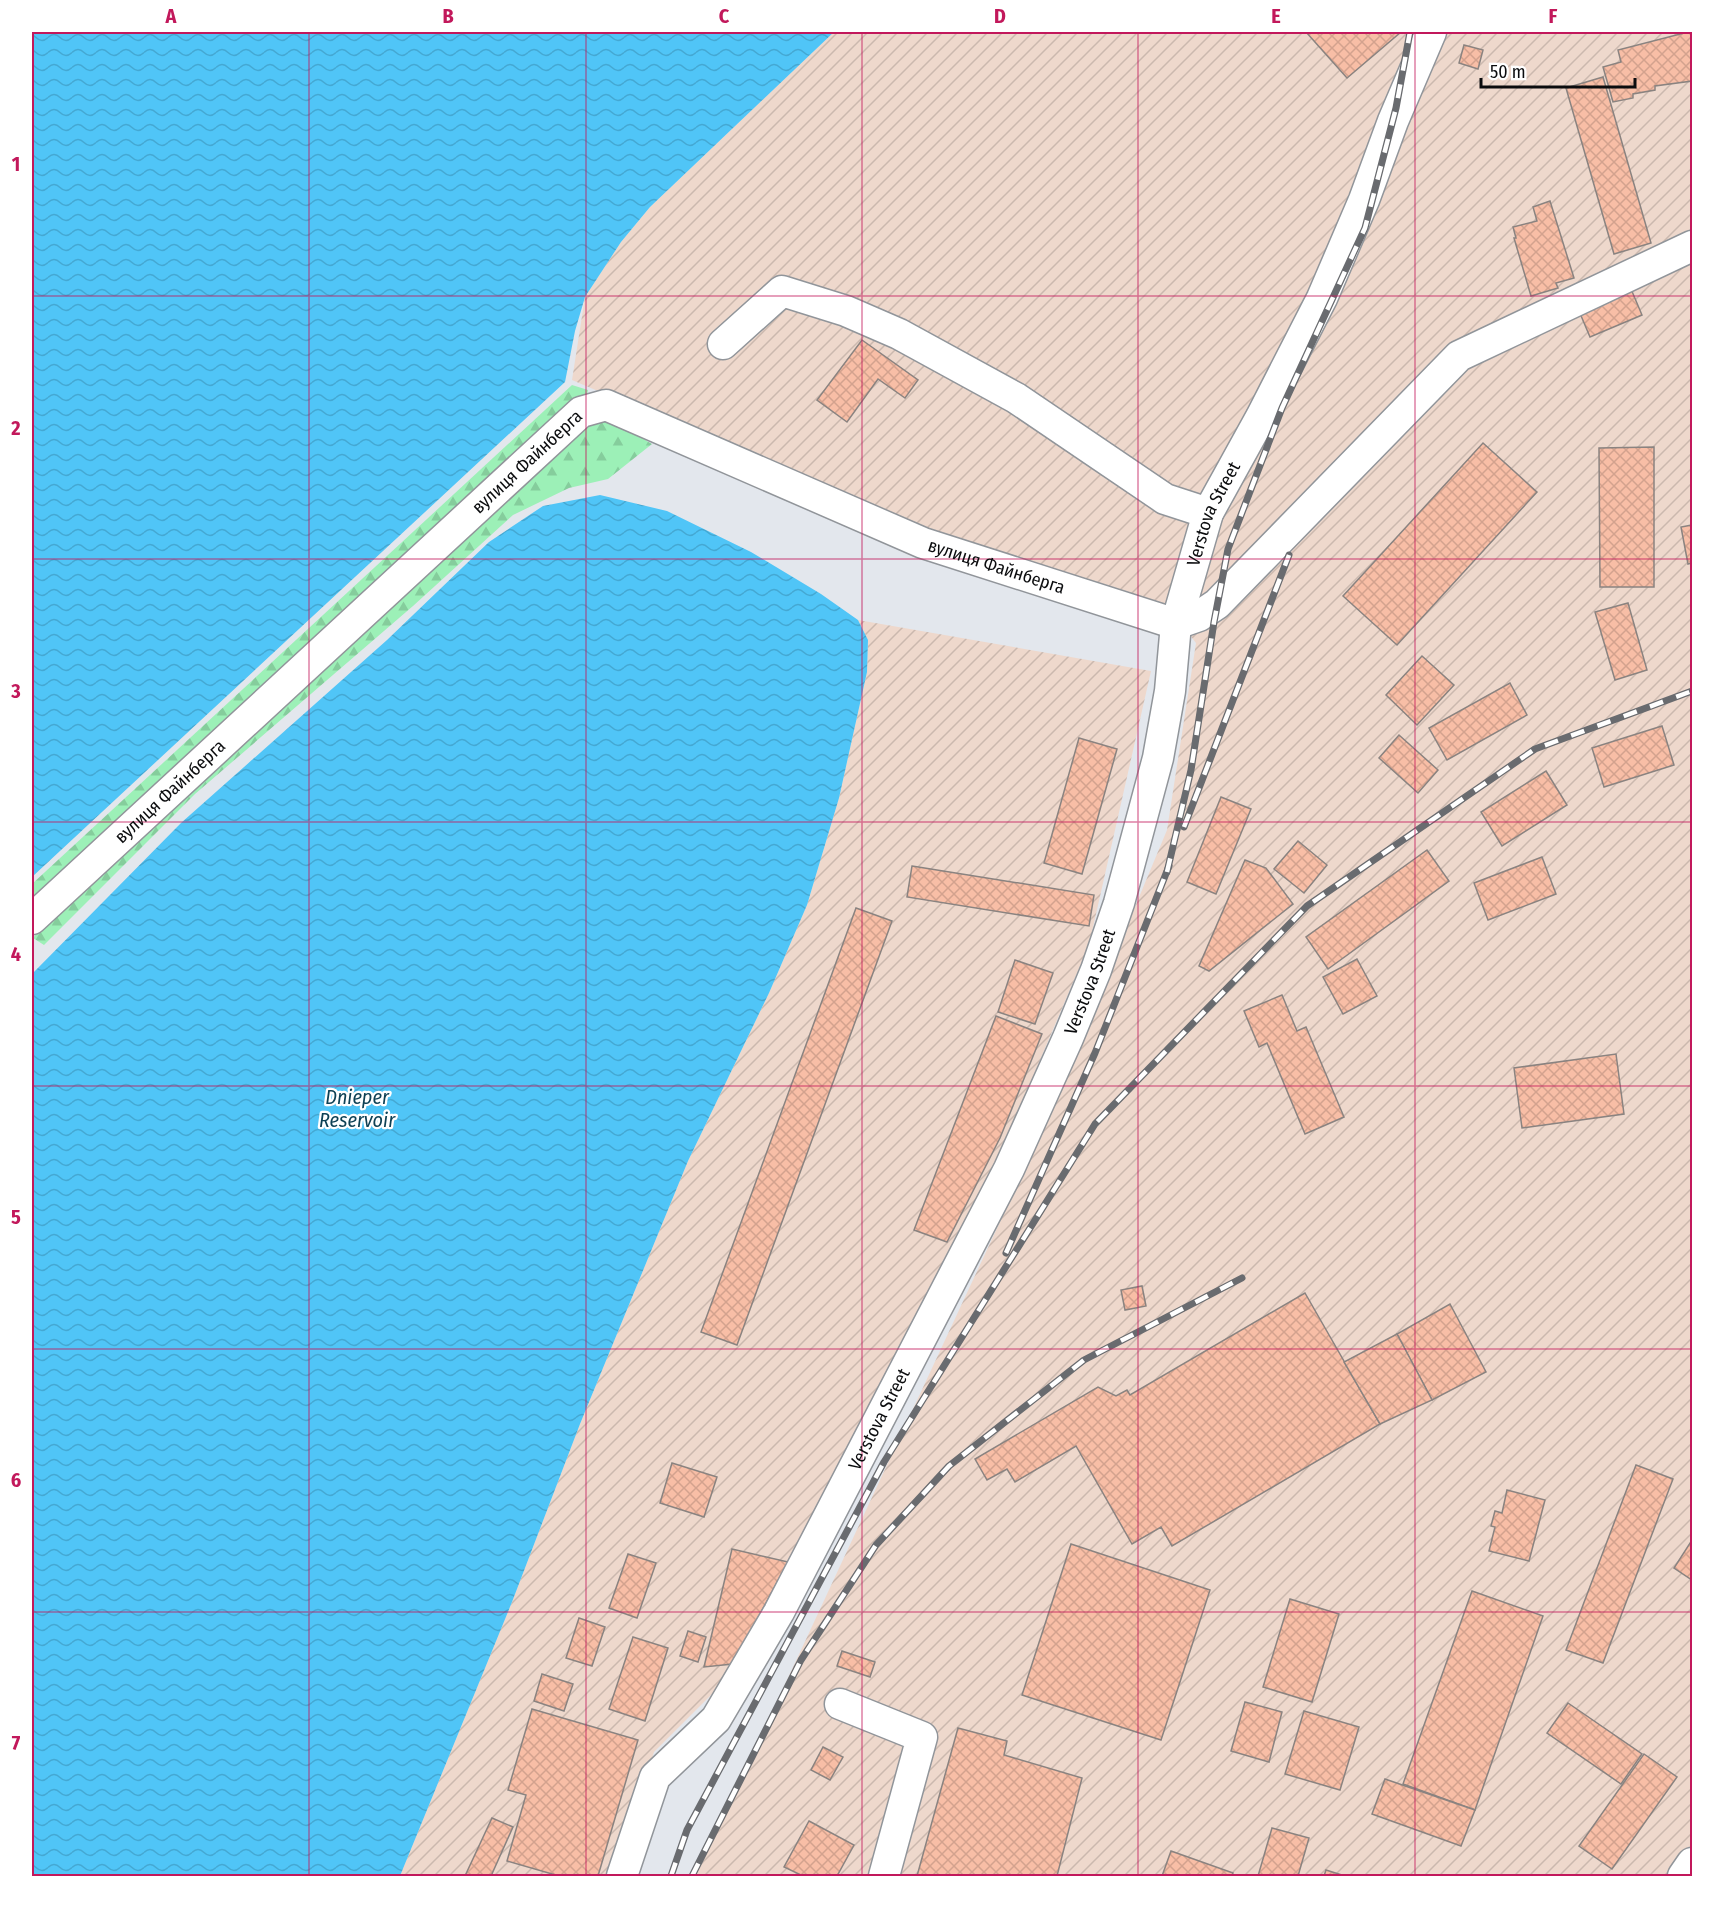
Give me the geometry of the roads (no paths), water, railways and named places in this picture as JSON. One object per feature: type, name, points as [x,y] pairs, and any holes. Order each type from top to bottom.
[{"type":"street","name":"Verstova Street","points":[[622,1876],[655,1777],[716,1719],[779,1612],[1009,1168],[1068,1038],[1096,970],[1119,903],[1158,758],[1170,691],[1176,624],[1208,513],[1261,417],[1322,298],[1431,32]]},
{"type":"street","points":[[1176,624],[1199,616],[1217,604],[1459,356],[1692,246]]},
{"type":"street","points":[[723,344],[782,291],[846,311],[899,334],[1016,398],[1165,499],[1208,513]]},
{"type":"street","name":"вулиця Файнберга","points":[[32,920],[581,412],[606,405],[923,543],[1176,624]]},
{"type":"street","points":[[840,1704],[922,1737],[884,1876]]},
{"type":"street","points":[[1683,1876],[1692,1863]]},
{"type":"water","points":[[32,32],[834,32],[650,207],[621,242],[585,297],[575,331],[565,382],[32,877]]},
{"type":"water","name":"Dnieper Reservoir","points":[[600,495],[667,511],[751,552],[821,594],[858,620],[868,640],[867,672],[839,798],[807,905],[769,993],[688,1161],[580,1424],[512,1602],[400,1876],[32,1876],[32,974],[181,823],[387,640],[489,542],[543,506]]},
{"type":"railway","points":[[1167,872],[1191,770],[1228,549],[1282,408],[1365,228],[1396,108],[1410,32]]},
{"type":"railway","points":[[1184,827],[1289,555]]},
{"type":"railway","points":[[671,1876],[687,1830],[884,1462],[1095,1124],[1307,906],[1535,749],[1692,691]]},
{"type":"railway","points":[[1006,1253],[1095,1053],[1169,866]]},
{"type":"railway","points":[[692,1876],[801,1660],[876,1545],[949,1466],[1084,1360],[1242,1278]]}]
